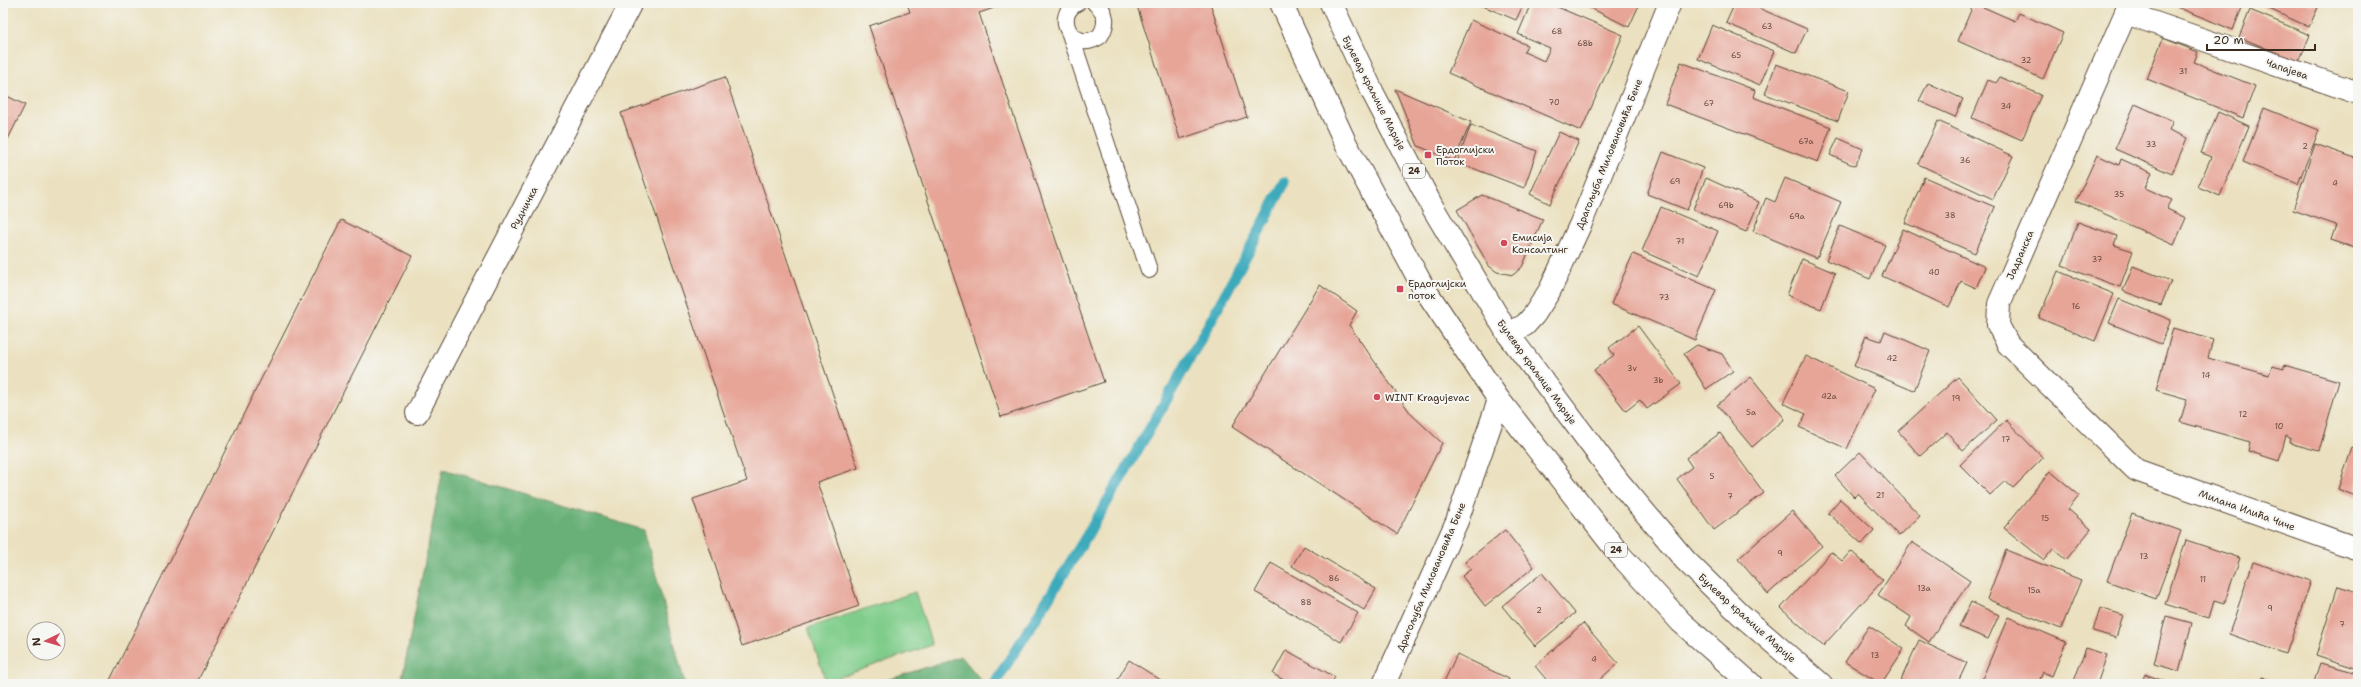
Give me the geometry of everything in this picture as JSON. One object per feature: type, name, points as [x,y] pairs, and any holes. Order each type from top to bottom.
[{"type":"street","name":"Рудничка","points":[[417,413],[631,3]]},
{"type":"street","name":"24","points":[[1281,3],[1346,144],[1422,285],[1499,400],[1620,555],[1681,622],[1750,684]]},
{"type":"street","name":"Булевар краљице Марије","points":[[1331,3],[1377,99],[1433,208],[1508,334],[1619,482],[1685,560],[1740,614],[1821,684]]},
{"type":"street","name":"Драгољуба Миловановића Бене","points":[[1508,334],[1525,325],[1534,315],[1550,290],[1581,223],[1670,3]]},
{"type":"street","name":"Чапајева","points":[[2128,8],[2358,93]]},
{"type":"street","name":"Јадранска","points":[[2128,8],[1999,304],[1997,313],[1998,325],[2008,344],[2136,470]]},
{"type":"street","name":"Драгољуба Миловановића Бене","points":[[1384,684],[1457,521],[1499,400]]},
{"type":"street","name":"Милана Илића Чиче","points":[[2136,470],[2358,549]]},
{"type":"lane","points":[[1077,3],[1066,15],[1067,28],[1149,270]]},
{"type":"lane","points":[[1070,34],[1082,41],[1094,40],[1100,36],[1104,30],[1106,17],[1104,11],[1095,3]]},
{"type":"green space","points":[[443,469],[644,530],[685,684],[401,684]]},
{"type":"green space","points":[[915,592],[932,645],[826,682],[808,628]]},
{"type":"green space","points":[[961,656],[984,684],[875,684]]},
{"type":"building","points":[[907,3],[1009,3],[979,13],[1104,382],[1001,417],[869,26],[910,12]]},
{"type":"building","points":[[1136,3],[1210,3],[1247,117],[1180,139]]},
{"type":"building","points":[[1476,3],[1524,3],[1516,20]]},
{"type":"building","points":[[1531,3],[1548,3],[1623,35],[1581,131],[1448,73],[1471,20],[1527,45],[1524,52],[1544,61],[1550,48],[1518,34]]},
{"type":"building","points":[[1580,3],[1640,3],[1629,27]]},
{"type":"building","points":[[1735,3],[1747,3],[1807,29],[1796,53],[1726,23]]},
{"type":"building","points":[[1974,3],[2015,21],[2019,13],[2063,33],[2043,79],[1958,41]]},
{"type":"building","points":[[2179,3],[2244,3],[2233,30],[2177,7]]},
{"type":"building","points":[[2256,3],[2320,3],[2309,27]]},
{"type":"building","points":[[2250,10],[2310,35],[2299,62],[2239,37]]},
{"type":"building","points":[[1712,25],[1774,51],[1760,85],[1698,59]]},
{"type":"building","points":[[2163,38],[2198,52],[2194,62],[2255,86],[2243,118],[2147,79]]},
{"type":"building","points":[[1681,62],[1755,90],[1753,97],[1831,127],[1818,162],[1665,104]]},
{"type":"building","points":[[1776,64],[1849,91],[1838,121],[1765,94]]},
{"type":"building","points":[[725,77],[858,468],[817,482],[859,606],[742,646],[693,499],[747,481],[621,113]]},
{"type":"building","points":[[2000,77],[2041,95],[2022,140],[1972,118],[1988,80],[1996,83]]},
{"type":"building","points":[[1928,83],[1963,99],[1955,117],[1919,101]]},
{"type":"building","points":[[1395,89],[1471,122],[1454,161],[1418,146]]},
{"type":"building","points":[[3,94],[25,105],[3,149]]},
{"type":"building","points":[[2135,104],[2173,121],[2169,130],[2187,138],[2172,174],[2115,149]]},
{"type":"building","points":[[2264,108],[2319,130],[2298,184],[2243,162]]},
{"type":"building","points":[[2218,112],[2249,126],[2220,196],[2198,187],[2211,157],[2201,153]]},
{"type":"building","points":[[1938,121],[2013,156],[1993,199],[1918,164]]},
{"type":"building","points":[[1471,125],[1537,151],[1524,188],[1457,162]]},
{"type":"building","points":[[1559,132],[1579,141],[1550,204],[1530,194]]},
{"type":"building","points":[[1838,138],[1863,149],[1855,166],[1830,155]]},
{"type":"building","points":[[2315,144],[2358,159],[2358,249],[2331,240],[2336,225],[2293,210]]},
{"type":"building","points":[[1663,152],[1703,168],[1687,210],[1647,194]]},
{"type":"building","points":[[2097,155],[2119,165],[2121,159],[2152,173],[2145,188],[2172,200],[2167,209],[2186,218],[2174,245],[2076,201]]},
{"type":"building","points":[[1924,177],[1995,207],[1975,253],[1905,223]]},
{"type":"building","points":[[1706,178],[1759,202],[1746,232],[1693,209]]},
{"type":"building","points":[[1785,178],[1841,202],[1817,258],[1753,231],[1766,198],[1775,202]]},
{"type":"building","name":"Емисија Консалтинг","points":[[1482,195],[1543,219],[1522,267],[1513,275],[1497,272],[1489,266],[1457,210]]},
{"type":"building","points":[[1661,207],[1718,231],[1699,276],[1642,251]]},
{"type":"building","points":[[341,220],[412,256],[196,684],[108,684]]},
{"type":"building","points":[[2078,222],[2117,236],[2114,245],[2133,251],[2120,287],[2062,266]]},
{"type":"building","points":[[1840,226],[1885,245],[1870,279],[1826,260]]},
{"type":"building","points":[[1903,229],[1985,267],[1976,288],[1961,281],[1949,307],[1882,276]]},
{"type":"building","points":[[1633,254],[1716,290],[1695,340],[1611,304]]},
{"type":"building","points":[[1802,259],[1835,273],[1821,309],[1787,295]]},
{"type":"building","points":[[2133,266],[2171,281],[2161,305],[2123,291]]},
{"type":"building","points":[[2058,271],[2114,294],[2095,341],[2039,318]]},
{"type":"building","points":[[1320,285],[1357,311],[1349,325],[1411,414],[1442,443],[1397,534],[1232,427]]},
{"type":"building","points":[[2119,299],[2171,320],[2161,344],[2109,323]]},
{"type":"building","points":[[1638,326],[1681,384],[1647,409],[1640,400],[1626,411],[1594,370],[1614,355],[1609,348]]},
{"type":"building","points":[[2173,328],[2213,340],[2208,358],[2269,375],[2272,366],[2284,369],[2284,365],[2339,381],[2319,451],[2289,443],[2290,438],[2286,436],[2279,461],[2248,451],[2250,442],[2180,422],[2187,399],[2156,390]]},
{"type":"building","points":[[1885,331],[1930,351],[1914,391],[1854,366],[1866,336],[1881,341]]},
{"type":"building","points":[[1697,345],[1722,354],[1733,371],[1706,389],[1684,354]]},
{"type":"building","points":[[1806,356],[1875,389],[1847,449],[1799,427],[1806,414],[1783,403]]},
{"type":"building","points":[[1751,377],[1785,419],[1752,447],[1717,405]]},
{"type":"building","points":[[1958,377],[1997,420],[1963,451],[1947,432],[1920,456],[1898,431]]},
{"type":"building","points":[[2006,420],[2043,458],[2013,488],[2005,481],[1990,495],[1960,465]]},
{"type":"building","points":[[1720,433],[1764,493],[1714,530],[1677,479],[1692,467],[1686,458]]},
{"type":"building","points":[[2352,448],[2358,450],[2358,497],[2338,489]]},
{"type":"building","points":[[1860,452],[1920,516],[1899,536],[1858,493],[1854,497],[1835,476]]},
{"type":"building","points":[[2050,471],[2079,495],[2068,509],[2091,529],[2066,560],[2053,549],[2044,560],[2004,528]]},
{"type":"building","points":[[1840,499],[1874,530],[1862,544],[1828,513]]},
{"type":"building","points":[[1792,511],[1822,546],[1768,594],[1738,559]]},
{"type":"building","points":[[2132,513],[2181,531],[2156,599],[2107,581]]},
{"type":"building","points":[[1505,530],[1534,567],[1485,606],[1462,576],[1471,569],[1465,562]]},
{"type":"building","points":[[2186,540],[2240,558],[2224,604],[2214,601],[2209,618],[2165,604]]},
{"type":"building","points":[[1912,542],[1970,581],[1929,642],[1906,626],[1911,617],[1878,595]]},
{"type":"building","points":[[1304,546],[1376,589],[1364,610],[1292,566]]},
{"type":"building","points":[[2006,550],[2081,580],[2061,629],[1987,599]]},
{"type":"building","points":[[1851,551],[1883,580],[1823,646],[1781,608],[1831,552],[1842,561]]},
{"type":"building","points":[[2253,562],[2311,581],[2286,654],[2229,634]]},
{"type":"building","points":[[1271,563],[1358,613],[1341,642],[1255,592]]},
{"type":"building","points":[[1542,573],[1575,613],[1535,646],[1502,606]]},
{"type":"building","points":[[2338,586],[2358,592],[2358,669],[2316,655]]},
{"type":"building","points":[[1971,602],[1999,615],[1988,639],[1959,627]]},
{"type":"building","points":[[2100,608],[2123,615],[2116,638],[2093,631]]},
{"type":"building","points":[[2166,616],[2192,623],[2179,671],[2154,664]]},
{"type":"building","points":[[2008,617],[2066,642],[2052,676],[2043,672],[2038,684],[1980,684]]},
{"type":"building","points":[[1583,623],[1618,663],[1595,684],[1550,684],[1535,666]]},
{"type":"building","points":[[1869,626],[1904,649],[1881,684],[1845,662]]},
{"type":"building","points":[[1919,640],[1967,663],[1957,684],[1899,684]]},
{"type":"building","points":[[2086,648],[2107,655],[2097,684],[2073,684]]},
{"type":"building","points":[[1286,650],[1335,677],[1331,684],[1291,684],[1273,674]]},
{"type":"building","points":[[1457,654],[1509,679],[1507,684],[1443,684]]},
{"type":"building","points":[[1129,660],[1167,684],[1115,684]]},
{"type":"building","points":[[2320,663],[2358,673],[2355,684],[2313,684]]},
{"type":"building","points":[[2145,674],[2172,684],[2141,684]]},
{"type":"building","points":[[2262,677],[2285,684],[2259,684]]},
{"type":"waterway","points":[[994,684],[1033,623],[1146,436],[1217,310],[1285,182]]},
{"type":"place","name":"Ердоглијски Поток","points":[[1428,155]]},
{"type":"place","name":"Емисија Консалтинг","points":[[1504,243]]},
{"type":"place","name":"Ердоглијски поток","points":[[1400,289]]},
{"type":"place","name":"WINT Kragujevac","points":[[1377,397]]}]
